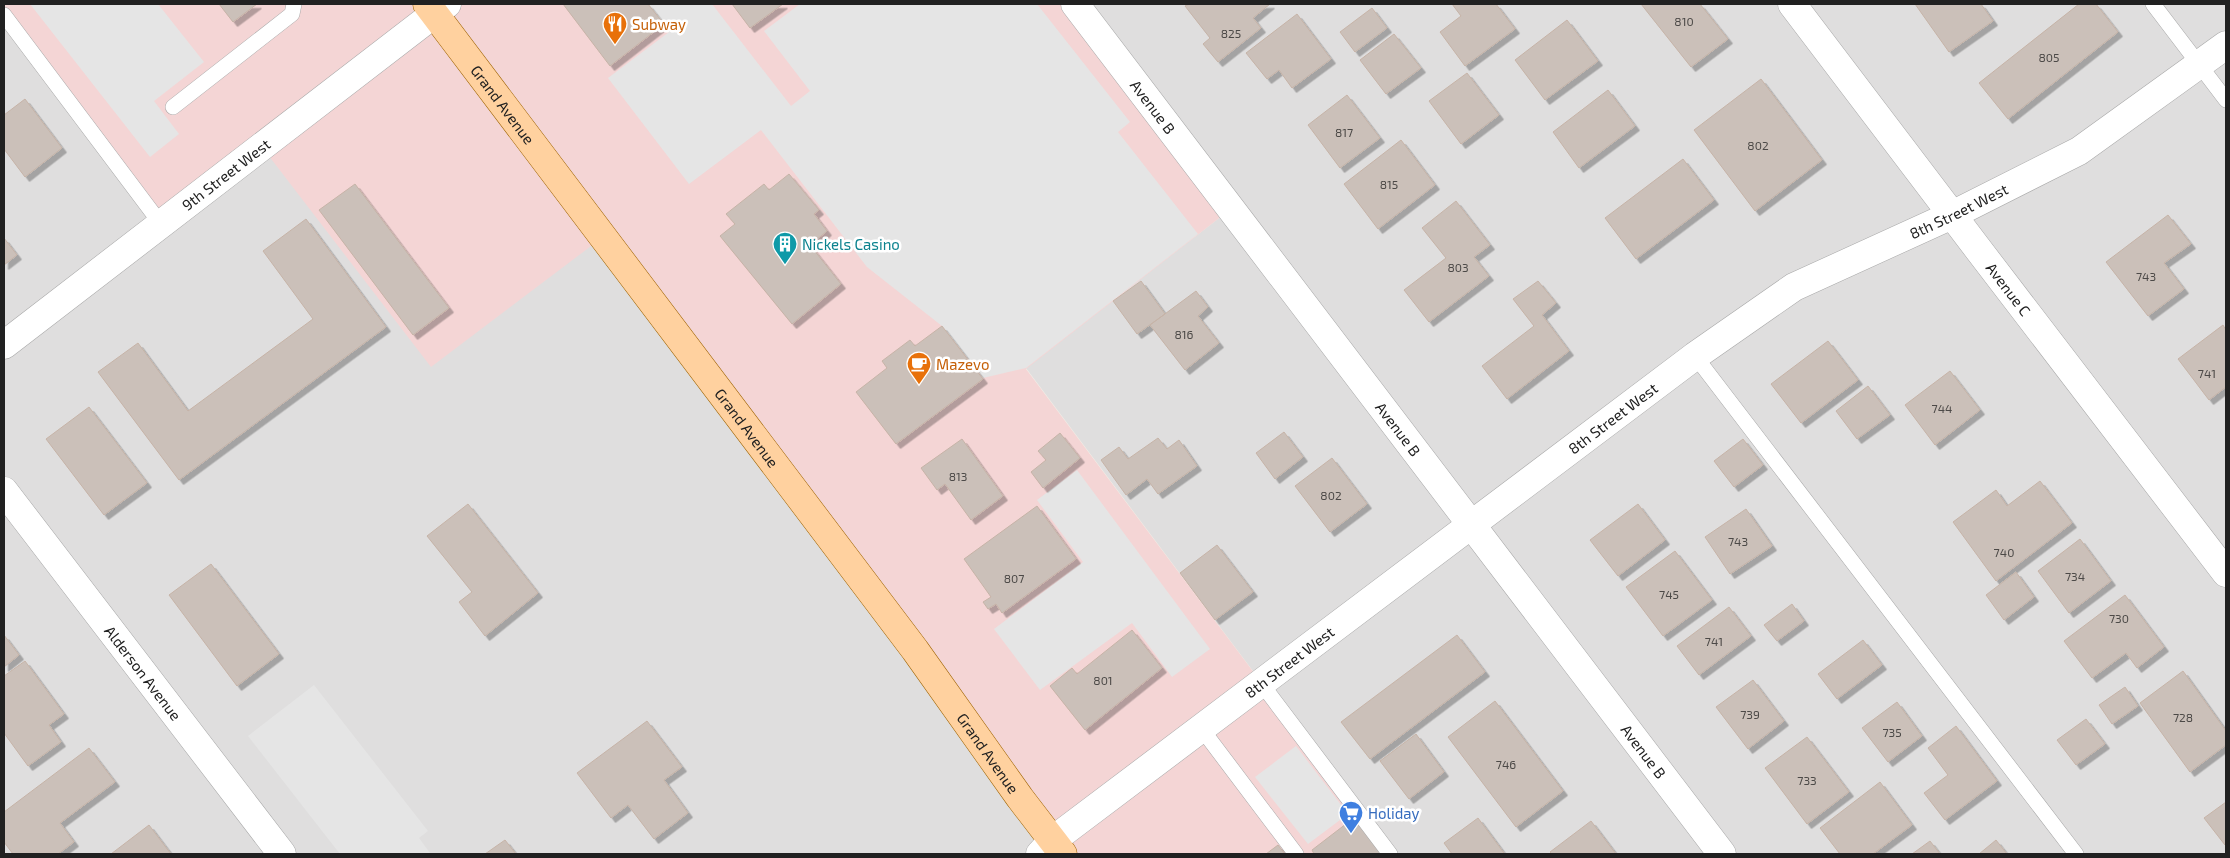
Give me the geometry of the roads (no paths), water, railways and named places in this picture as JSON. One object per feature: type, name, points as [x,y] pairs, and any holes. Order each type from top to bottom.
[{"type":"main road","name":"Grand Avenue","points":[[436,7],[915,650],[1020,798],[1052,849]]},
{"type":"street","name":"Avenue B","points":[[1075,4],[1722,854]]},
{"type":"street","name":"Avenue C","points":[[1792,4],[2226,573]]},
{"type":"street","name":"9th Street West","points":[[4,345],[436,7]]},
{"type":"street","name":"8th Street West","points":[[1052,849],[1201,728],[1695,356],[1794,288],[1952,214],[2079,151],[2226,45]]},
{"type":"street","name":"Alderson Avenue","points":[[4,491],[282,854]]},
{"type":"lane","points":[[173,107],[292,14],[294,4]]},
{"type":"lane","points":[[2153,4],[2226,100]]},
{"type":"lane","points":[[4,15],[161,224]]},
{"type":"lane","points":[[1695,356],[2076,854]]},
{"type":"lane","points":[[1261,683],[1390,854]]},
{"type":"lane","points":[[1201,728],[1296,854]]},
{"type":"place","name":"Subway","points":[[615,45]]},
{"type":"place","name":"Nickels Casino","points":[[785,265]]},
{"type":"place","name":"Mazevo","points":[[919,385]]},
{"type":"place","name":"Holiday","points":[[1351,834]]}]
